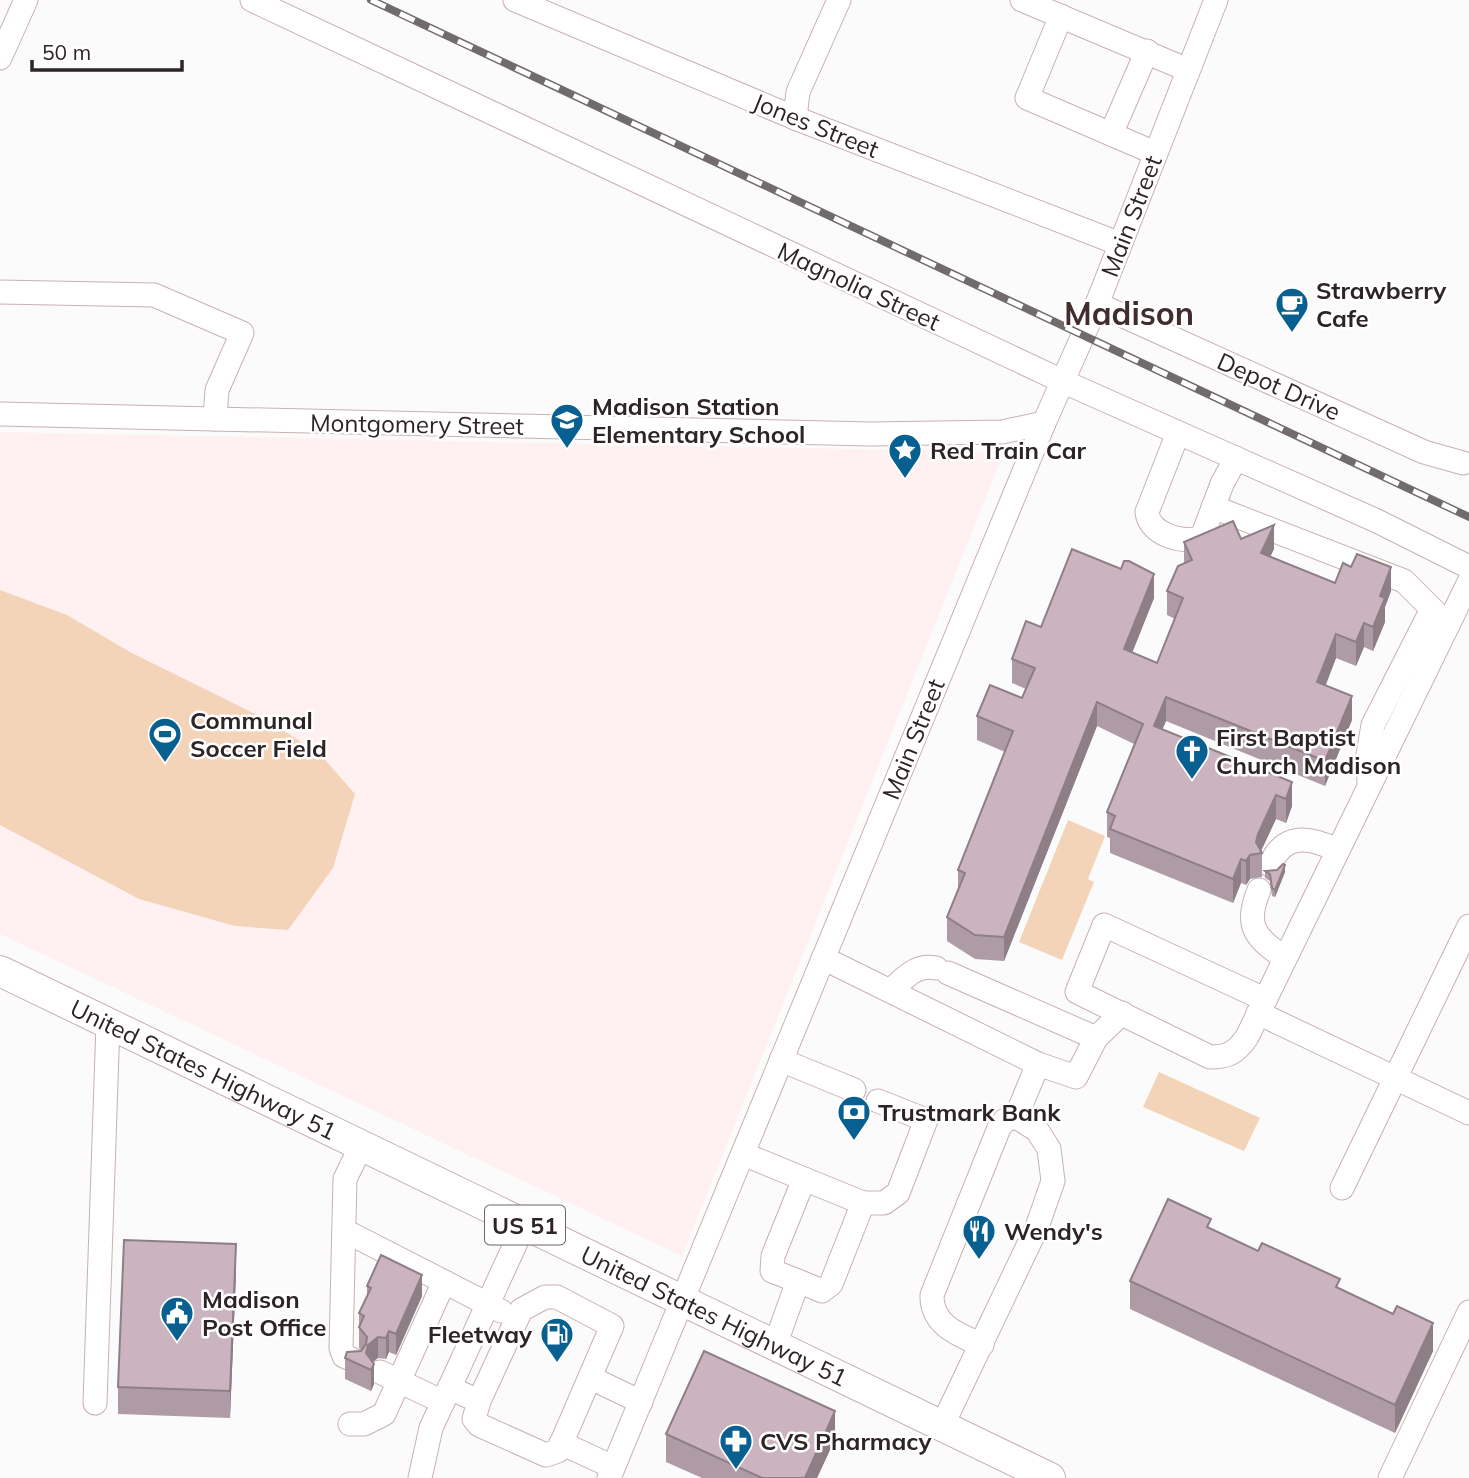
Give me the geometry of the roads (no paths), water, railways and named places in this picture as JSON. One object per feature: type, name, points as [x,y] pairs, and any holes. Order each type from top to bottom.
[{"type":"main road","name":"United States Highway 51","points":[[0,971],[1050,1478]]},
{"type":"street","points":[[0,58],[26,0]]},
{"type":"street","name":"Magnolia Street","points":[[252,0],[1062,381],[1377,521],[1469,567]]},
{"type":"street","name":"Jones Street","points":[[515,0],[795,118],[1120,244]]},
{"type":"street","points":[[795,118],[798,92],[839,0]]},
{"type":"street","points":[[1022,0],[1188,70]]},
{"type":"street","name":"Main Street","points":[[611,1473],[1044,423],[1097,304],[1216,0]]},
{"type":"street","points":[[1061,16],[1027,98],[1155,153]]},
{"type":"street","points":[[1111,134],[1147,51]]},
{"type":"street","points":[[0,292],[154,295],[242,332],[217,390],[215,419]]},
{"type":"street","name":"Depot Drive","points":[[1097,304],[1424,452],[1462,463]]},
{"type":"street","name":"Montgomery Street","points":[[0,414],[871,433],[1002,432],[1044,423]]},
{"type":"street","points":[[1178,433],[1147,512],[1148,522],[1154,529],[1186,541],[1202,537],[1236,458]]},
{"type":"street","points":[[1213,508],[1404,581],[1439,618]]},
{"type":"street","points":[[1469,582],[1439,618],[1369,785],[1261,1006],[1237,1052],[1224,1057],[1210,1057],[1077,992],[1104,925],[1261,1006],[1397,1078],[1469,1113]]},
{"type":"street","points":[[1270,865],[1285,843],[1302,838],[1337,850]]},
{"type":"street","points":[[1259,890],[1251,921],[1257,936],[1284,958]]},
{"type":"street","points":[[1342,1188],[1469,926]]},
{"type":"street","points":[[823,958],[891,990],[916,1007],[1038,1063],[1076,1077],[1096,1038],[1122,1013]]},
{"type":"street","points":[[891,990],[915,970],[926,966],[942,970],[1096,1038]]},
{"type":"street","points":[[95,1403],[108,1024]]},
{"type":"street","points":[[781,1060],[854,1090]]},
{"type":"street","points":[[982,1345],[942,1324],[931,1307],[932,1295],[999,1128],[1005,1120],[1016,1116],[1038,1063]]},
{"type":"street","points":[[743,1154],[863,1203],[884,1203],[898,1193],[926,1120],[878,1101]]},
{"type":"street","points":[[942,1426],[1037,1227],[1054,1173],[1053,1159],[1044,1139],[1037,1130],[1016,1116]]},
{"type":"street","points":[[353,1360],[344,1356],[341,1348],[345,1179],[361,1146]]},
{"type":"street","points":[[804,1179],[772,1264],[772,1271],[822,1291],[831,1284],[863,1203]]},
{"type":"street","points":[[420,1478],[431,1428],[524,1225]]},
{"type":"street","points":[[344,1234],[353,1235],[517,1319]]},
{"type":"street","points":[[775,1345],[798,1281]]},
{"type":"street","points":[[350,1424],[378,1419],[384,1414],[389,1377],[444,1282]]},
{"type":"street","points":[[550,1296],[609,1322],[611,1332],[591,1378],[558,1451],[546,1455],[479,1425],[474,1419],[479,1401],[521,1310],[550,1296]]},
{"type":"street","points":[[1390,1478],[1469,1311]]},
{"type":"street","points":[[389,1377],[446,1395],[479,1401]]},
{"type":"street","points":[[591,1378],[641,1402]]},
{"type":"street","points":[[561,1443],[611,1473]]},
{"type":"railway","points":[[371,0],[1469,517]]},
{"type":"place","name":"Strawberry Cafe","points":[[1292,334]]},
{"type":"place","name":"Madison Station Elementary School","points":[[567,450]]},
{"type":"place","name":"Red Train Car","points":[[905,480]]},
{"type":"place","name":"Communal Soccer Field","points":[[165,764]]},
{"type":"place","name":"First Baptist Church Madison","points":[[1192,781]]},
{"type":"place","name":"Trustmark Bank","points":[[854,1142]]},
{"type":"place","name":"Wendy's","points":[[979,1261]]},
{"type":"place","name":"Madison Post Office","points":[[177,1343]]},
{"type":"place","name":"Fleetway","points":[[557,1364]]},
{"type":"place","name":"CVS Pharmacy","points":[[736,1471]]},
{"type":"district","name":"Madison","points":[[1129,313]]}]
